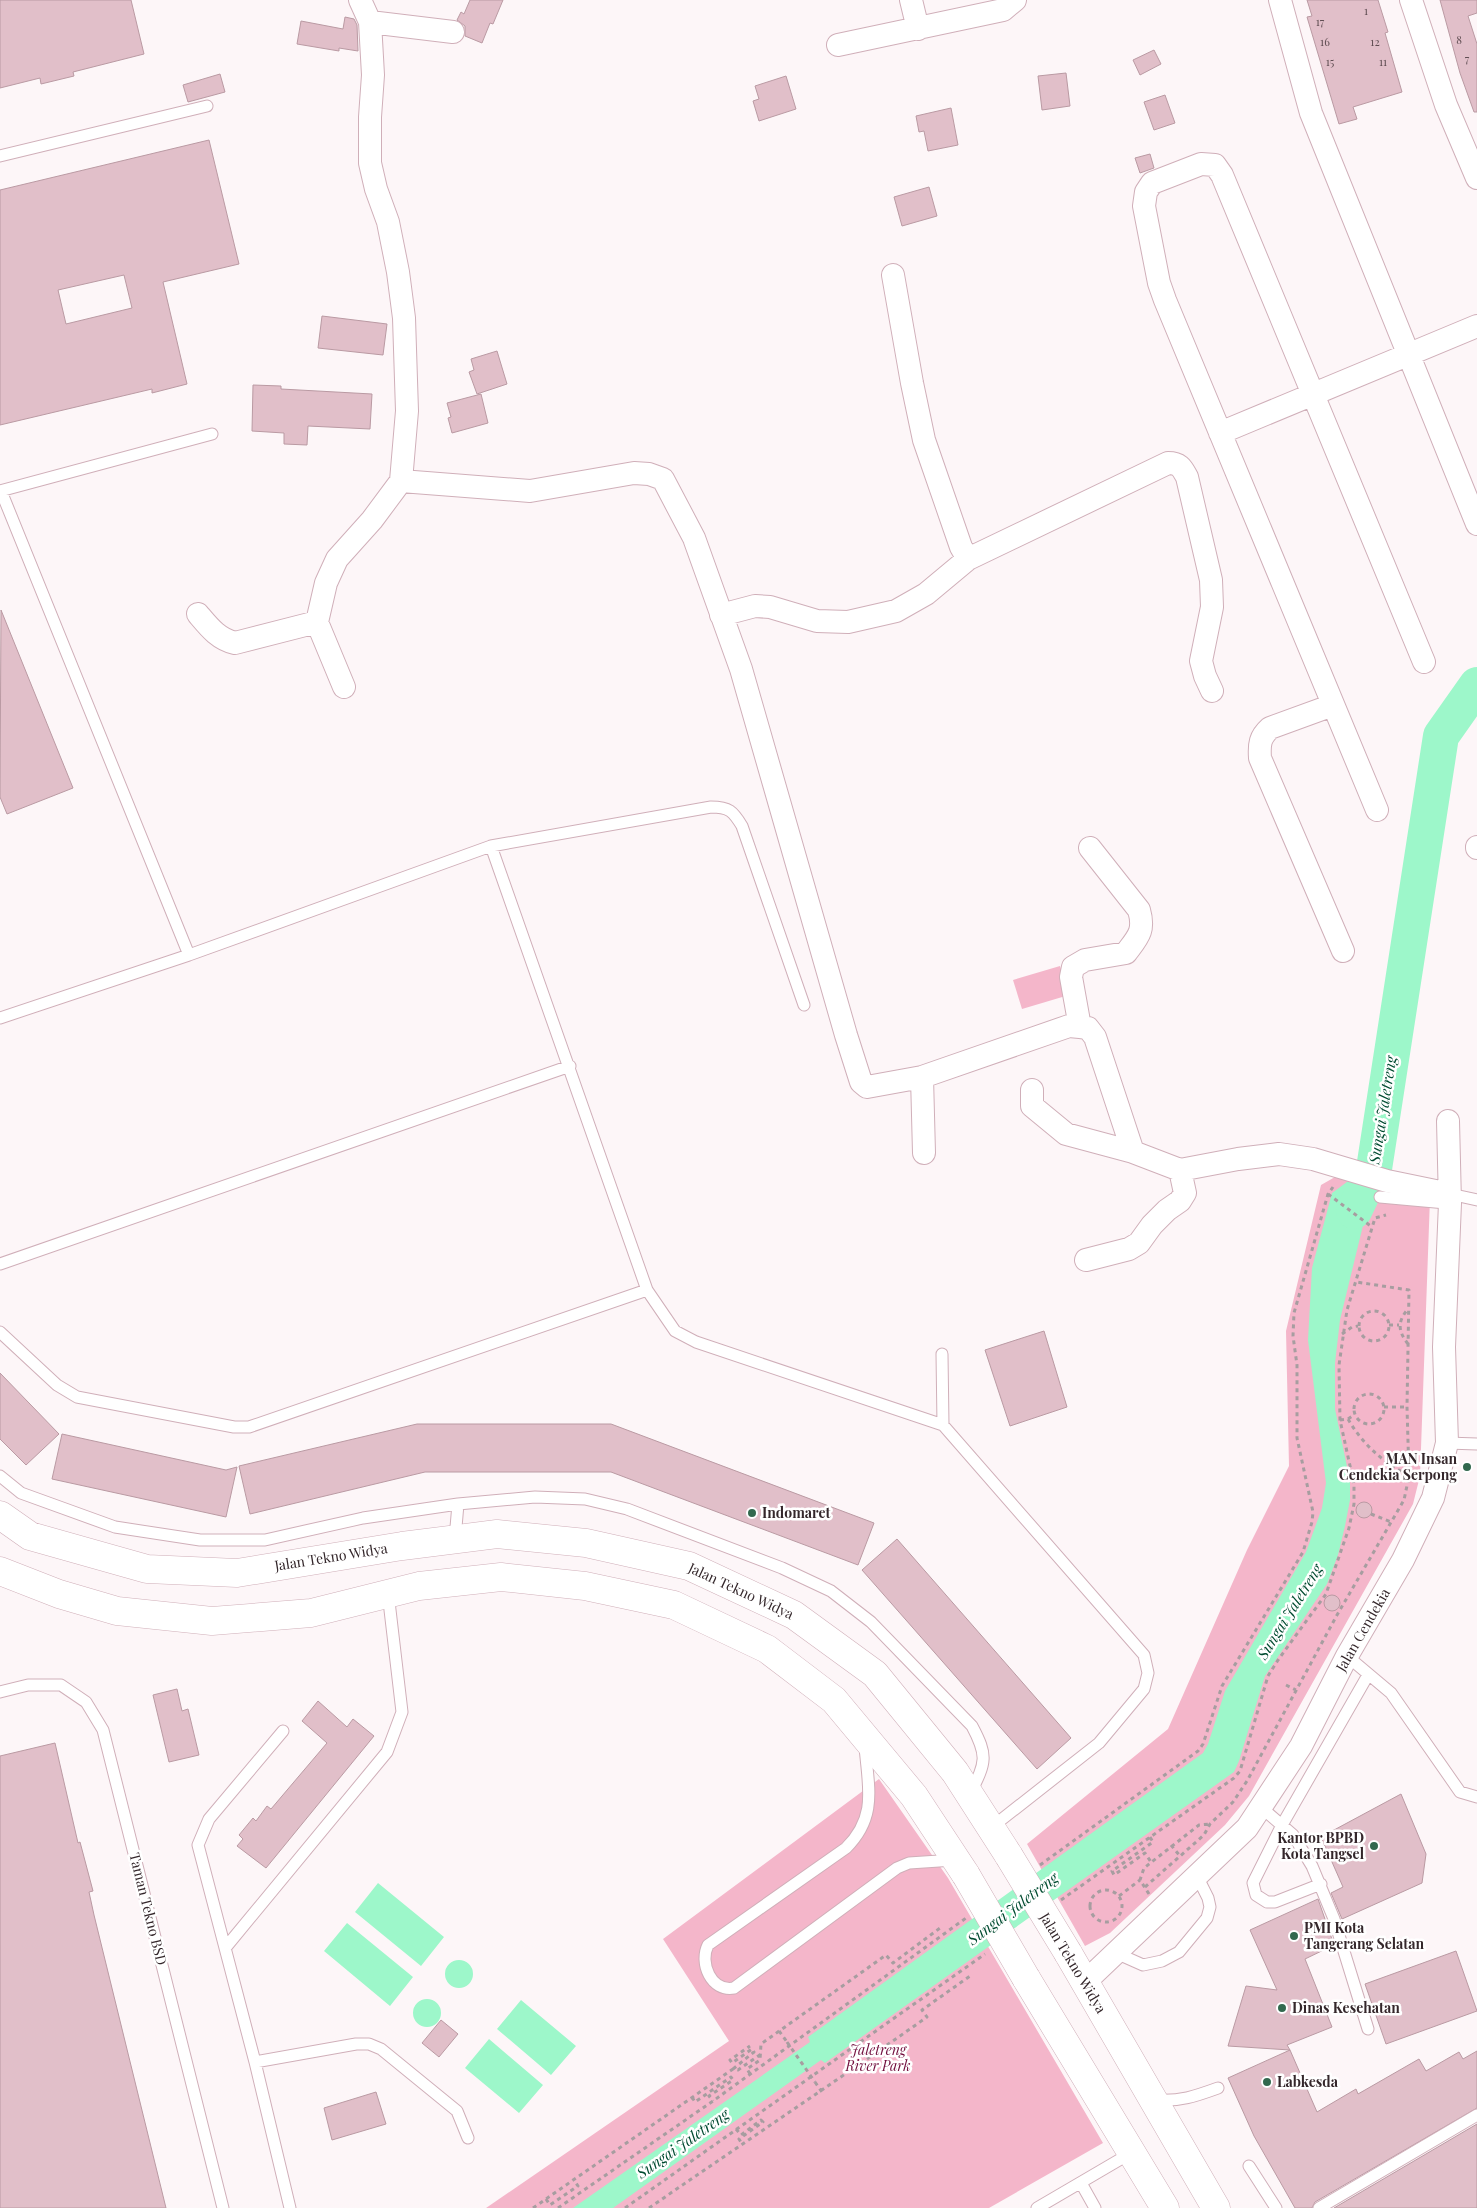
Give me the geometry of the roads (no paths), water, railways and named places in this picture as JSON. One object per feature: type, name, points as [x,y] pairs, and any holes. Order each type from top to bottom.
[{"type":"main road","name":"Jalan Tekno Widya","points":[[0,1515],[30,1536],[147,1569],[237,1573],[402,1546],[497,1534],[586,1543],[689,1566],[794,1615],[875,1674],[955,1772],[992,1827],[1068,1953],[1216,2208]]},
{"type":"main road","points":[[0,1571],[58,1594],[117,1611],[212,1621],[311,1613],[419,1586],[501,1577],[585,1586],[674,1605],[767,1649],[834,1700],[914,1796],[961,1868],[1132,2153],[1159,2206]]},
{"type":"street","points":[[344,687],[317,622],[326,583],[337,560],[372,520],[401,481],[407,411],[404,318],[388,222],[376,189],[370,163],[370,118],[373,75],[370,22],[360,0]]},
{"type":"street","points":[[911,0],[918,29]]},
{"type":"street","points":[[838,46],[1003,10],[1015,0]]},
{"type":"street","points":[[1280,0],[1311,113],[1477,524]]},
{"type":"street","points":[[1411,0],[1446,105],[1477,178]]},
{"type":"street","points":[[370,22],[453,32]]},
{"type":"street","points":[[1377,810],[1159,283],[1144,206],[1146,192],[1152,183],[1201,164],[1215,165],[1222,175],[1424,662]]},
{"type":"street","points":[[893,275],[924,440],[961,547],[968,559]]},
{"type":"street","points":[[1220,433],[1477,326]]},
{"type":"street","points":[[722,615],[755,606],[770,607],[817,621],[848,622],[896,612],[926,594],[968,559],[1168,462],[1176,463],[1182,467],[1187,477],[1211,580],[1212,607],[1201,660],[1212,692]]},
{"type":"street","points":[[401,481],[530,491],[634,473],[649,474],[663,479],[694,538],[741,670],[861,1082],[867,1087],[875,1087],[922,1078],[1069,1026],[1088,1028],[1095,1037],[1133,1152]]},
{"type":"street","points":[[198,614],[225,641],[236,643],[317,622]]},
{"type":"street","points":[[1333,705],[1270,728],[1262,735],[1259,745],[1260,758],[1343,951]]},
{"type":"street","points":[[1080,1027],[1071,977],[1073,967],[1085,960],[1126,953],[1137,938],[1142,923],[1139,910],[1090,848]]},
{"type":"street","points":[[922,1078],[924,1153]]},
{"type":"street","points":[[1032,1090],[1032,1106],[1066,1134],[1133,1152],[1180,1170],[1238,1158],[1279,1154],[1314,1160],[1357,1172],[1384,1189],[1450,1199]]},
{"type":"street","name":"Jalan Cendekia","points":[[1084,1983],[1247,1828],[1262,1808],[1301,1746],[1347,1656],[1404,1560],[1433,1498],[1447,1443],[1444,1347],[1450,1199],[1448,1121]]},
{"type":"street","points":[[1086,1260],[1129,1249],[1139,1243],[1152,1225],[1167,1210],[1180,1201],[1185,1193],[1180,1170]]},
{"type":"lane","points":[[0,156],[207,106]]},
{"type":"lane","points":[[189,954],[0,491],[212,434]]},
{"type":"lane","points":[[0,1018],[189,954],[491,846],[711,806],[724,807],[734,813],[742,826],[804,1005]]},
{"type":"lane","points":[[491,846],[570,1066],[647,1290],[675,1331],[696,1342],[943,1424],[1144,1655],[1148,1673],[1144,1689],[1099,1743],[992,1827]]},
{"type":"lane","points":[[0,1264],[570,1066]]},
{"type":"lane","points":[[1450,1199],[1477,1200]]},
{"type":"lane","points":[[0,1332],[57,1385],[77,1396],[234,1428],[249,1427],[647,1290]]},
{"type":"lane","points":[[942,1354],[943,1424]]},
{"type":"lane","points":[[1447,1443],[1477,1444]]},
{"type":"lane","points":[[0,1476],[21,1493],[115,1527],[200,1540],[265,1540],[363,1518],[458,1504],[535,1497],[585,1499],[627,1509],[782,1568],[832,1591],[871,1622],[972,1726],[981,1742],[985,1758],[970,1794]]},
{"type":"lane","points":[[455,1539],[458,1504]]},
{"type":"lane","points":[[226,1947],[387,1752],[402,1712],[388,1593]]},
{"type":"lane","points":[[1347,1656],[1391,1693],[1460,1792],[1477,1797]]},
{"type":"lane","points":[[1321,1884],[1275,1902],[1268,1902],[1256,1895],[1253,1883],[1282,1825],[1368,1675]]},
{"type":"lane","name":"Taman Tekno BSD","points":[[0,1692],[28,1684],[61,1686],[86,1702],[103,1730],[223,2208]]},
{"type":"lane","points":[[284,1731],[209,1819],[198,1845],[226,1947],[290,2208]]},
{"type":"lane","points":[[865,1737],[869,1802],[866,1821],[858,1836],[846,1848],[708,1944],[704,1953],[704,1964],[708,1974],[720,1987],[726,1989],[734,1988],[897,1868],[909,1863],[961,1868]]},
{"type":"lane","points":[[1262,1808],[1282,1825],[1303,1849],[1321,1884],[1334,1919],[1368,2029]]},
{"type":"lane","points":[[1116,1953],[1143,1965],[1162,1961],[1179,1952],[1207,1918],[1210,1907],[1208,1898],[1197,1876]]},
{"type":"lane","points":[[255,2062],[356,2044],[369,2044],[381,2049],[456,2111],[468,2138]]},
{"type":"lane","points":[[1154,2100],[1172,2101],[1188,2099],[1218,2088]]},
{"type":"lane","points":[[1319,2208],[1477,2116]]},
{"type":"lane","points":[[1037,2208],[1132,2153]]},
{"type":"lane","points":[[1249,2166],[1276,2208]]},
{"type":"lane","points":[[1081,2183],[1095,2208]]},
{"type":"water","points":[[1366,1168],[1385,1174],[1371,1206],[1367,1209],[1340,1320],[1335,1363],[1335,1409],[1350,1481],[1350,1500],[1345,1526],[1338,1555],[1327,1584],[1265,1676],[1234,1772],[825,2063],[821,2060],[613,2208],[573,2208],[810,2042],[808,2037],[1203,1753],[1208,1744],[1225,1691],[1306,1552],[1322,1508],[1326,1483],[1308,1340],[1312,1268],[1332,1193]]},
{"type":"water","points":[[378,1883],[444,1937],[421,1966],[355,1912]]},
{"type":"water","points":[[347,1923],[413,1977],[390,2006],[324,1951]]},
{"type":"water","points":[[459,1960],[469,1964],[473,1974],[469,1984],[459,1988],[449,1984],[445,1974],[449,1964]]},
{"type":"water","points":[[427,1999],[437,2003],[441,2013],[437,2023],[427,2027],[417,2023],[413,2013],[417,2003]]},
{"type":"water","points":[[521,2000],[576,2046],[551,2075],[497,2029]]},
{"type":"water","points":[[489,2039],[543,2085],[519,2113],[465,2068]]},
{"type":"waterway","name":"Sungai Jaletreng","points":[[1354,1211],[1374,1169],[1441,736],[1477,685]]},
{"type":"place","name":"MAN Insan Cendekia Serpong","points":[[1467,1467]]},
{"type":"place","name":"Indomaret","points":[[752,1513]]},
{"type":"place","name":"Kantor BPBD Kota Tangsel","points":[[1374,1846]]},
{"type":"place","name":"PMI Kota Tangerang Selatan","points":[[1294,1936]]},
{"type":"place","name":"Dinas Kesehatan","points":[[1282,2008]]},
{"type":"place","name":"Labkesda","points":[[1267,2082]]},
{"type":"park label","name":"Jaletreng River Park","points":[[878,2058]]}]
